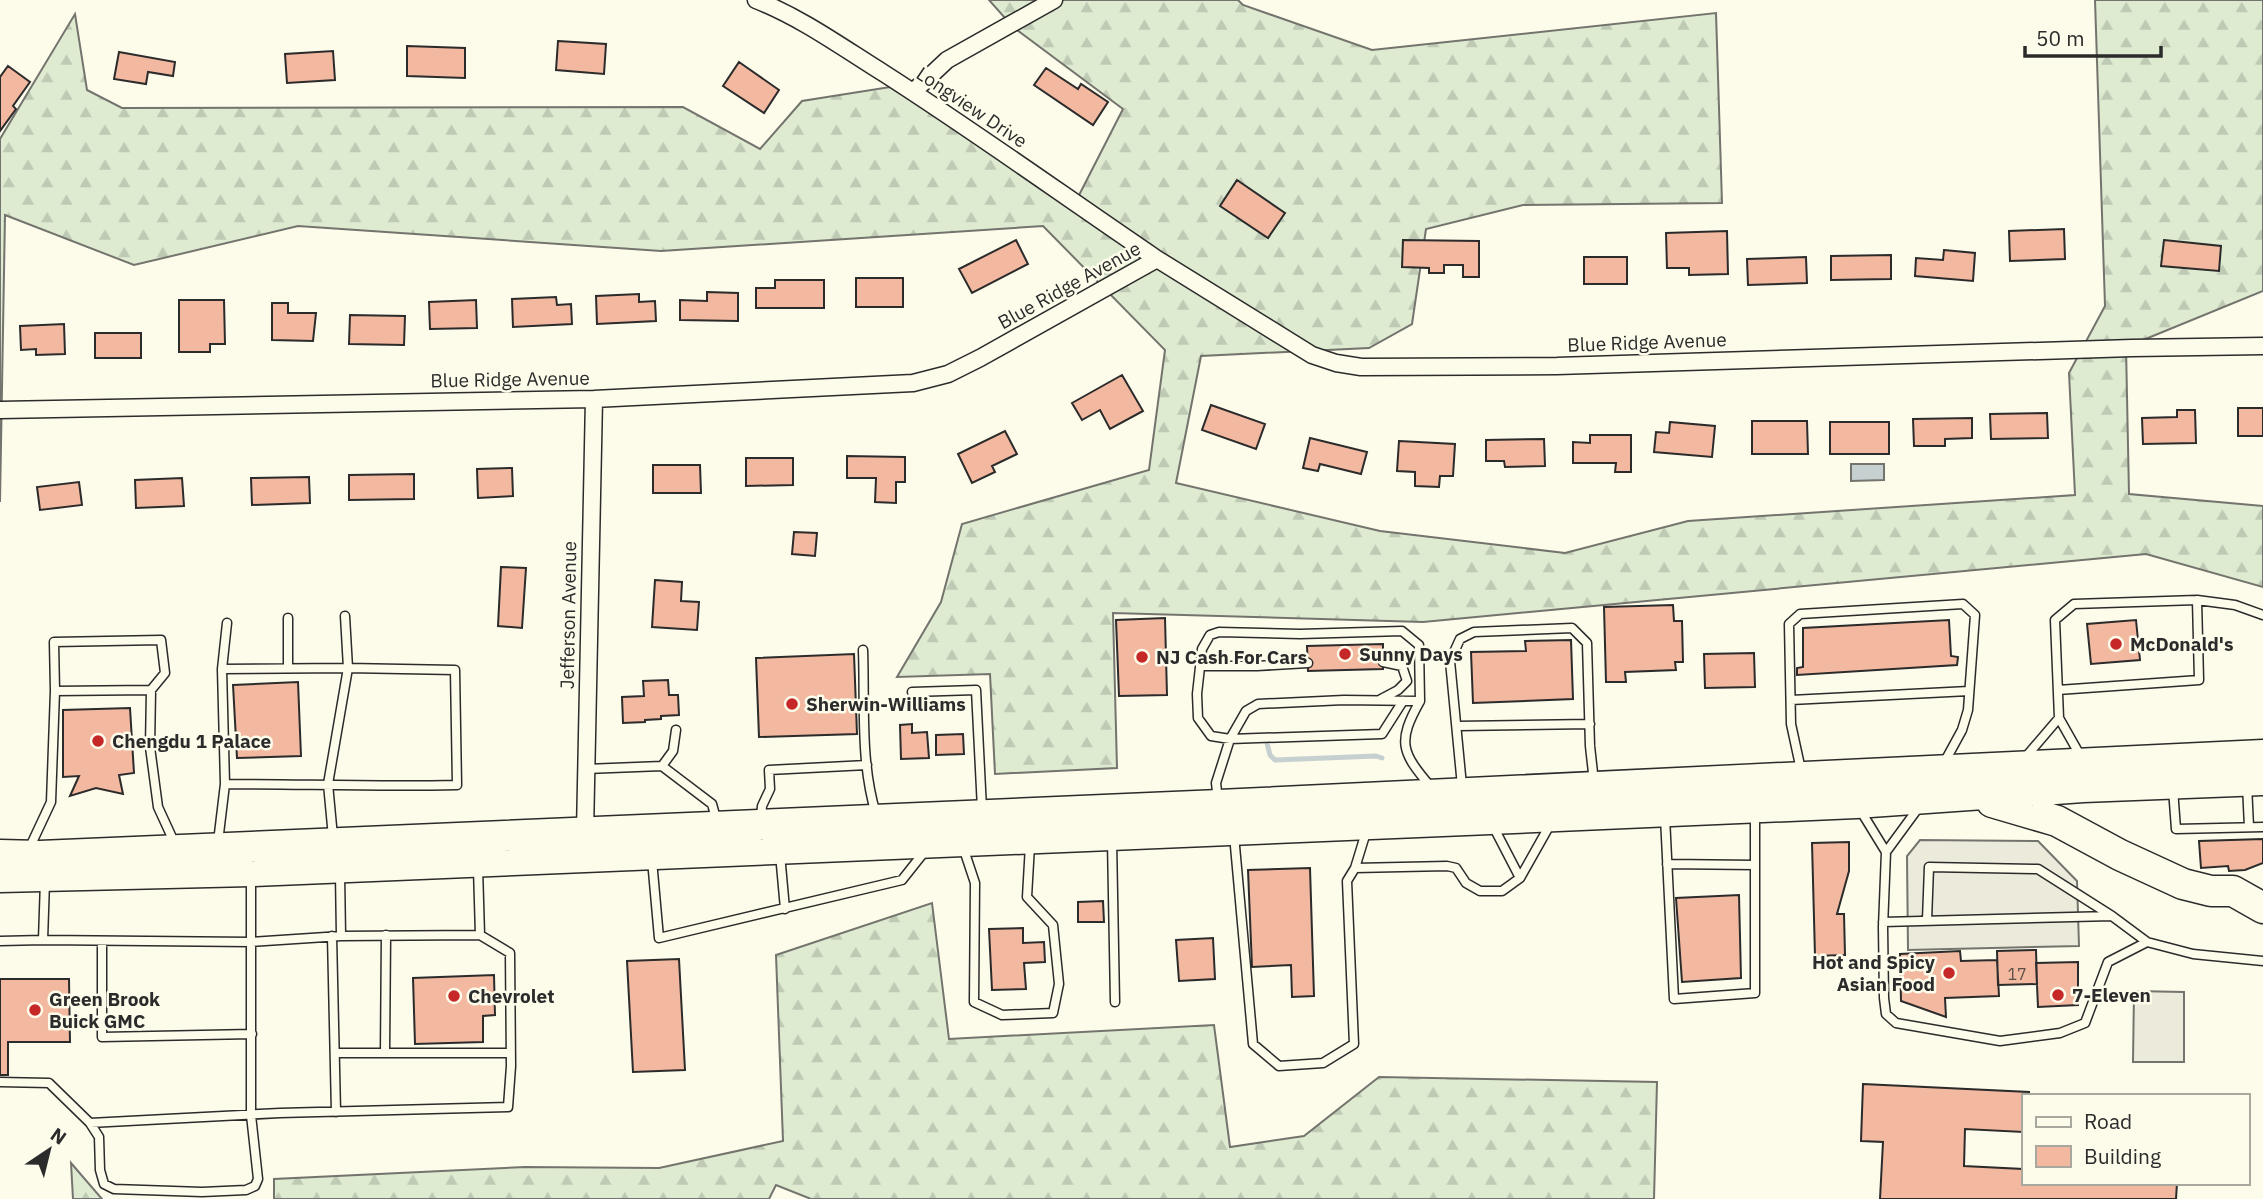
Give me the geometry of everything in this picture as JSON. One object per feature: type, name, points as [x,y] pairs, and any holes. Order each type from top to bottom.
[{"type":"highway","points":[[0,878],[24,862],[177,850],[218,848],[478,861],[1031,838],[1112,834],[1226,817],[1450,794],[2263,755]]},
{"type":"highway","points":[[24,862],[251,871],[337,855],[585,832],[982,815],[1226,817],[1368,823],[1856,803],[2255,780]]},
{"type":"highway","points":[[1965,796],[2023,809],[2057,821],[2120,855],[2183,884],[2211,891],[2233,891],[2263,885]]},
{"type":"highway","points":[[2233,891],[2263,908]]},
{"type":"street","name":"Longview Drive","points":[[756,0],[811,27],[913,92],[1157,259]]},
{"type":"street","points":[[913,92],[947,60],[1054,0]]},
{"type":"street","name":"Blue Ridge Avenue","points":[[0,410],[594,399],[913,383],[948,373],[981,358],[1157,259],[1312,355],[1361,367],[1557,366],[2263,346]]},
{"type":"street","name":"Jefferson Avenue","points":[[585,832],[594,399]]},
{"type":"lane","points":[[2058,690],[2199,680],[2197,600]]},
{"type":"lane","points":[[2084,763],[2059,718],[2055,620],[2074,604],[2197,600],[2235,605],[2263,615]]},
{"type":"lane","points":[[1802,777],[1791,724],[1789,624],[1800,614],[1963,604],[1975,615],[1968,709],[1962,730],[1941,770]]},
{"type":"lane","points":[[336,1112],[337,855],[328,784],[348,668],[345,616]]},
{"type":"lane","points":[[288,618],[288,668]]},
{"type":"lane","points":[[218,848],[225,784],[222,669],[227,623]]},
{"type":"lane","points":[[1450,794],[1458,726],[1450,661],[1460,639],[1474,632],[1572,628],[1587,643],[1594,787]]},
{"type":"lane","points":[[1403,701],[1382,734],[1230,738],[1211,736],[1198,718],[1197,694],[1202,649],[1210,635],[1219,632],[1300,634],[1402,631],[1419,645],[1420,701],[1404,739],[1405,753],[1450,794]]},
{"type":"lane","points":[[43,940],[24,862],[51,802],[54,642],[162,640],[165,673],[150,690],[150,747],[158,807],[177,850]]},
{"type":"lane","points":[[863,650],[867,765],[871,796],[878,819]]},
{"type":"lane","points":[[1380,700],[1398,690],[1407,681],[1402,666],[1383,662]]},
{"type":"lane","points":[[1200,666],[1308,663]]},
{"type":"lane","points":[[222,669],[455,670],[457,785],[225,784]]},
{"type":"lane","points":[[55,691],[150,690]]},
{"type":"lane","points":[[912,692],[976,690],[982,815]]},
{"type":"lane","points":[[1791,700],[1969,691]]},
{"type":"lane","points":[[1368,823],[1355,868],[1347,881],[1354,1044],[1323,1063],[1279,1066],[1253,1044],[1226,817],[1216,783],[1230,738],[1246,711],[1258,704],[1420,701]]},
{"type":"lane","points":[[2018,766],[2059,718]]},
{"type":"lane","points":[[1458,726],[1590,724]]},
{"type":"lane","points":[[662,766],[673,751],[677,730]]},
{"type":"lane","points":[[760,825],[762,806],[770,789],[769,770],[867,765]]},
{"type":"lane","points":[[586,769],[662,766],[712,804],[718,827]]},
{"type":"lane","points":[[2249,827],[2255,780]]},
{"type":"lane","points":[[2173,784],[2176,829],[2263,827]]},
{"type":"lane","points":[[1925,798],[1886,852],[1883,922],[1886,1014],[1896,1023],[2000,1041],[2060,1033],[2085,1023],[2108,962],[2147,942]]},
{"type":"lane","points":[[1856,803],[1886,852]]},
{"type":"lane","points":[[1664,811],[1674,999],[1755,993],[1755,807]]},
{"type":"lane","points":[[1355,868],[1447,866],[1455,869],[1466,883],[1480,891],[1502,891],[1520,878],[1556,815]]},
{"type":"lane","points":[[1490,819],[1520,878]]},
{"type":"lane","points":[[1112,834],[1115,1002]]},
{"type":"lane","points":[[651,853],[659,938],[902,880],[947,841],[975,883],[974,1002],[1002,1015],[1053,1013],[1059,984],[1053,925],[1027,897],[1031,838]]},
{"type":"lane","points":[[779,848],[785,909]]},
{"type":"lane","points":[[478,861],[480,934]]},
{"type":"lane","points":[[1667,864],[1755,865]]},
{"type":"lane","points":[[1927,920],[1929,867],[2038,869],[2112,916],[2147,942],[2193,954],[2263,961]]},
{"type":"lane","points":[[0,1082],[49,1083],[90,1123],[99,1137],[100,1170],[104,1184],[114,1189],[202,1192],[247,1190],[255,1186],[258,1179],[251,1115],[251,871]]},
{"type":"lane","points":[[1883,922],[2112,916]]},
{"type":"lane","points":[[0,941],[251,942],[337,936],[480,934],[510,953],[511,1066],[508,1107],[280,1113],[90,1123]]},
{"type":"lane","points":[[385,1053],[386,935]]},
{"type":"lane","points":[[102,941],[102,1037],[252,1034]]},
{"type":"lane","points":[[335,1053],[510,1053]]},
{"type":"green space","points":[[989,0],[1238,0],[1243,5],[1372,50],[1716,13],[1722,203],[1523,205],[1426,229],[1412,324],[1369,348],[1201,356],[1176,483],[1380,531],[1565,553],[1688,521],[2075,495],[2069,373],[2105,306],[2095,0],[2263,0],[2263,291],[2126,347],[2129,494],[2263,506],[2263,587],[2146,554],[1423,622],[1113,613],[1117,768],[995,774],[990,674],[897,677],[941,602],[962,524],[1149,470],[1165,350],[1043,226],[661,251],[298,226],[134,265],[5,215],[0,502],[0,139],[75,14],[87,90],[122,108],[683,107],[760,149],[802,101],[890,87],[1075,203],[1123,109],[1013,27]]},
{"type":"green space","points":[[932,903],[949,1039],[1214,1025],[1230,1147],[1304,1136],[1379,1077],[1657,1082],[1654,1199],[811,1199],[776,1185],[769,1199],[274,1199],[274,1179],[525,1167],[659,1168],[783,1141],[776,955]]},
{"type":"green space","points":[[71,1163],[102,1199],[73,1199]]},
{"type":"shaded area","points":[[1851,464],[1884,464],[1884,480],[1851,481]]},
{"type":"shaded area","points":[[1920,840],[2038,841],[2077,881],[2079,946],[1908,950],[1907,856]]},
{"type":"shaded area","points":[[2134,991],[2184,992],[2184,1062],[2133,1062]]},
{"type":"building","points":[[558,41],[606,44],[604,74],[556,70]]},
{"type":"building","points":[[407,46],[465,48],[465,78],[407,76]]},
{"type":"building","points":[[333,51],[335,80],[287,83],[285,54]]},
{"type":"building","points":[[119,52],[175,62],[173,76],[148,72],[146,84],[114,79]]},
{"type":"building","points":[[739,62],[779,90],[764,113],[723,86]]},
{"type":"building","points":[[8,66],[30,82],[13,106],[16,109],[0,131],[0,77]]},
{"type":"building","points":[[1046,68],[1078,89],[1081,84],[1108,102],[1093,125],[1034,85]]},
{"type":"building","points":[[1237,180],[1285,213],[1268,238],[1220,206]]},
{"type":"building","points":[[2064,229],[2065,259],[2010,261],[2009,231]]},
{"type":"building","points":[[1727,231],[1728,274],[1689,275],[1689,268],[1667,268],[1666,233]]},
{"type":"building","points":[[1016,240],[1028,264],[972,293],[959,269]]},
{"type":"building","points":[[1403,240],[1479,241],[1479,277],[1463,277],[1463,265],[1444,265],[1444,273],[1429,273],[1429,268],[1402,267]]},
{"type":"building","points":[[2164,240],[2221,246],[2219,271],[2161,266]]},
{"type":"building","points":[[1944,250],[1975,253],[1973,281],[1915,276],[1916,258],[1943,260]]},
{"type":"building","points":[[1891,255],[1891,279],[1831,280],[1831,256]]},
{"type":"building","points":[[1584,257],[1627,257],[1627,284],[1584,284]]},
{"type":"building","points":[[1806,257],[1807,283],[1748,285],[1747,259]]},
{"type":"building","points":[[856,278],[903,278],[903,307],[856,307]]},
{"type":"building","points":[[775,280],[824,280],[824,308],[756,308],[756,288],[775,288]]},
{"type":"building","points":[[707,292],[738,293],[738,321],[680,320],[680,300],[707,301]]},
{"type":"building","points":[[639,294],[639,302],[655,301],[656,321],[597,324],[596,296]]},
{"type":"building","points":[[556,297],[557,305],[571,304],[572,324],[513,327],[512,299]]},
{"type":"building","points":[[179,300],[224,300],[225,344],[210,344],[210,352],[179,352]]},
{"type":"building","points":[[476,300],[477,328],[430,329],[429,302]]},
{"type":"building","points":[[272,303],[288,303],[288,313],[316,313],[313,341],[272,340]]},
{"type":"building","points":[[350,315],[405,316],[404,345],[349,344]]},
{"type":"building","points":[[64,324],[65,354],[36,355],[36,349],[21,350],[20,326]]},
{"type":"building","points":[[95,333],[141,333],[141,358],[95,358]]},
{"type":"building","points":[[1122,375],[1143,411],[1110,429],[1100,410],[1082,420],[1072,403]]},
{"type":"building","points":[[1211,405],[1265,424],[1256,449],[1202,430]]},
{"type":"building","points":[[2238,408],[2263,408],[2263,436],[2238,436]]},
{"type":"building","points":[[2177,410],[2195,410],[2196,443],[2143,444],[2142,418],[2177,417]]},
{"type":"building","points":[[2047,413],[2048,438],[1991,439],[1990,414]]},
{"type":"building","points":[[1972,418],[1972,438],[1945,439],[1945,446],[1914,446],[1913,419]]},
{"type":"building","points":[[1752,421],[1807,421],[1808,454],[1752,454]]},
{"type":"building","points":[[1670,422],[1715,426],[1712,457],[1654,452],[1656,432],[1669,433]]},
{"type":"building","points":[[1830,422],[1889,422],[1889,454],[1830,454]]},
{"type":"building","points":[[1005,431],[1017,454],[992,466],[995,472],[972,483],[958,454]]},
{"type":"building","points":[[1590,435],[1631,435],[1631,472],[1615,472],[1616,463],[1573,463],[1573,442],[1590,443]]},
{"type":"building","points":[[1310,438],[1367,452],[1361,474],[1320,464],[1318,471],[1303,468]]},
{"type":"building","points":[[1544,439],[1545,466],[1505,467],[1504,461],[1486,461],[1486,440]]},
{"type":"building","points":[[1399,441],[1455,444],[1453,476],[1440,476],[1439,487],[1415,486],[1415,472],[1397,471]]},
{"type":"building","points":[[847,456],[905,457],[905,482],[896,482],[896,503],[875,502],[876,478],[847,478]]},
{"type":"building","points":[[746,458],[793,458],[793,485],[746,486]]},
{"type":"building","points":[[653,465],[700,465],[701,493],[653,493]]},
{"type":"building","points":[[512,468],[513,496],[478,498],[477,469]]},
{"type":"building","points":[[414,474],[414,499],[349,500],[349,475]]},
{"type":"building","points":[[309,477],[310,503],[252,505],[251,478]]},
{"type":"building","points":[[182,478],[184,506],[136,508],[135,480]]},
{"type":"building","points":[[79,482],[82,505],[40,510],[37,487]]},
{"type":"building","points":[[794,532],[817,533],[815,556],[792,554]]},
{"type":"building","points":[[501,567],[526,568],[522,628],[498,626]]},
{"type":"building","points":[[655,580],[682,582],[681,601],[699,602],[697,630],[652,627]]},
{"type":"building","points":[[1673,605],[1674,621],[1682,621],[1683,662],[1675,662],[1676,670],[1625,672],[1626,682],[1606,682],[1604,607]]},
{"type":"building","name":"NJ Cash For Cars","points":[[1165,618],[1167,695],[1119,696],[1116,620]]},
{"type":"building","points":[[1949,620],[1951,656],[1958,657],[1957,665],[1797,675],[1797,668],[1803,667],[1803,628]]},
{"type":"building","points":[[2136,620],[2140,660],[2091,664],[2087,624]]},
{"type":"building","points":[[1571,640],[1573,699],[1473,703],[1471,652],[1526,651],[1525,641]]},
{"type":"building","name":"Sunny Days","points":[[1383,644],[1383,669],[1308,671],[1307,646]]},
{"type":"building","points":[[1754,653],[1755,687],[1705,688],[1704,654]]},
{"type":"building","points":[[854,654],[857,734],[759,737],[756,658]]},
{"type":"building","points":[[668,680],[669,695],[678,695],[679,715],[661,716],[661,719],[645,722],[623,723],[622,697],[644,696],[643,681]]},
{"type":"building","points":[[298,682],[301,756],[237,758],[233,685]]},
{"type":"building","name":"Chengdu 1 Palace","points":[[130,708],[134,773],[119,775],[123,794],[96,788],[70,796],[79,776],[63,777],[63,710]]},
{"type":"building","points":[[912,724],[912,733],[927,732],[929,758],[901,759],[900,725]]},
{"type":"building","points":[[963,734],[964,754],[936,755],[936,735]]},
{"type":"building","points":[[2263,839],[2263,863],[2245,870],[2229,871],[2228,866],[2201,868],[2199,841]]},
{"type":"building","points":[[1849,842],[1849,871],[1837,914],[1844,914],[1845,955],[1815,956],[1812,843]]},
{"type":"building","points":[[1310,868],[1314,996],[1292,997],[1291,965],[1252,967],[1248,870]]},
{"type":"building","points":[[1739,895],[1741,978],[1682,982],[1676,898]]},
{"type":"building","points":[[1103,901],[1104,922],[1078,922],[1078,902]]},
{"type":"building","points":[[1023,928],[1023,943],[1044,942],[1045,962],[1024,963],[1026,989],[992,990],[989,929]]},
{"type":"building","points":[[1213,938],[1215,979],[1179,981],[1176,940]]},
{"type":"building","points":[[2036,950],[2037,984],[1998,985],[1997,951]]},
{"type":"building","name":"Hot and Spicy Asian Food","points":[[1960,951],[1961,961],[1997,960],[1999,996],[1945,998],[1946,1017],[1901,1001],[1900,954]]},
{"type":"building","points":[[679,959],[685,1070],[633,1072],[627,961]]},
{"type":"building","name":"7-Eleven","points":[[2078,962],[2078,1005],[2038,1007],[2036,963]]},
{"type":"building","name":"Chevrolet","points":[[494,975],[495,1015],[483,1016],[483,1042],[415,1044],[413,978]]},
{"type":"building","name":"Green Brook Buick GMC","points":[[0,979],[69,979],[70,1042],[8,1042],[8,1075],[0,1075]]},
{"type":"building","points":[[1863,1084],[2029,1092],[2022,1094],[2022,1132],[1965,1129],[1964,1166],[2022,1169],[2022,1185],[2177,1185],[2176,1199],[1880,1199],[1883,1142],[1861,1141]]},
{"type":"waterway","points":[[1267,743],[1270,755],[1275,760],[1376,756],[1382,758]]},
{"type":"place","name":"McDonald's","points":[[2116,644]]},
{"type":"place","name":"Sunny Days","points":[[1345,654]]},
{"type":"place","name":"NJ Cash For Cars","points":[[1142,657]]},
{"type":"place","name":"Sherwin-Williams","points":[[792,704]]},
{"type":"place","name":"Chengdu 1 Palace","points":[[98,741]]},
{"type":"place","name":"Hot and Spicy Asian Food","points":[[1949,973]]},
{"type":"place","name":"7-Eleven","points":[[2058,995]]},
{"type":"place","name":"Chevrolet","points":[[454,996]]},
{"type":"place","name":"Green Brook Buick GMC","points":[[35,1010]]}]
